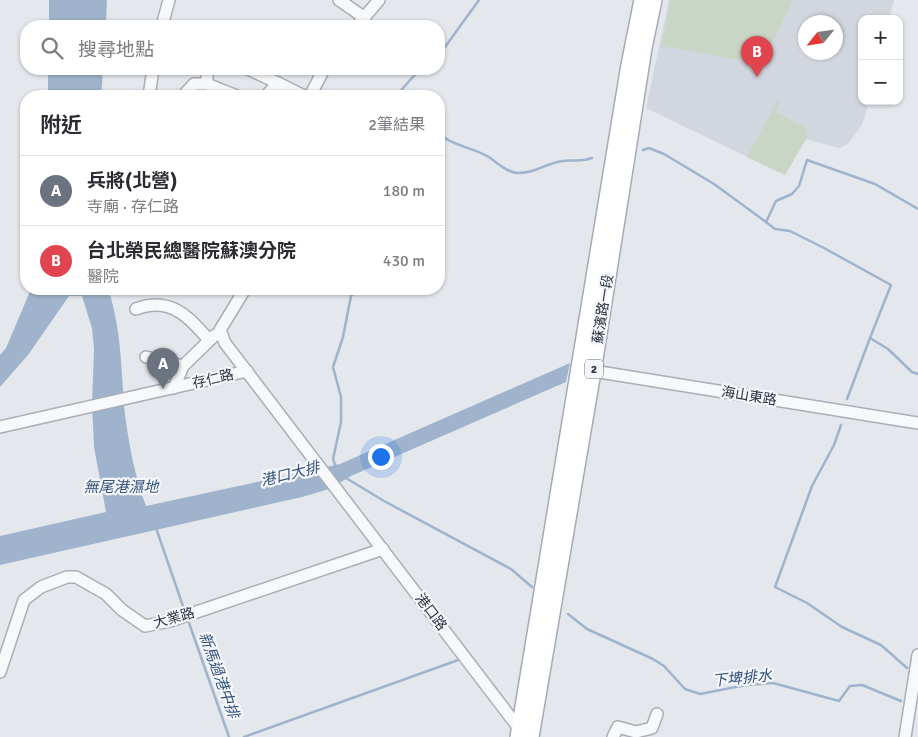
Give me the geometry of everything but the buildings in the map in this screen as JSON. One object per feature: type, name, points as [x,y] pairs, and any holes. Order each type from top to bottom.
[{"type":"main road","name":"蘇濱路一段","points":[[587,370],[629,65],[642,0]]},
{"type":"main road","name":"蘇濱路一段","points":[[523,735],[654,0]]},
{"type":"street","points":[[164,20],[169,0]]},
{"type":"street","points":[[339,0],[359,20]]},
{"type":"street","points":[[363,20],[379,0]]},
{"type":"street","points":[[150,90],[152,75]]},
{"type":"street","points":[[207,84],[208,75]]},
{"type":"street","points":[[260,75],[291,90]]},
{"type":"street","points":[[313,90],[321,75]]},
{"type":"street","points":[[188,90],[194,84],[207,84],[217,90]]},
{"type":"street","points":[[272,90],[278,84]]},
{"type":"street","points":[[175,385],[183,366],[220,330],[241,295]]},
{"type":"street","points":[[136,309],[149,304],[183,312],[209,340]]},
{"type":"street","points":[[220,330],[226,343],[247,371]]},
{"type":"street","points":[[146,357],[183,366]]},
{"type":"street","name":"海山東路","points":[[587,370],[918,423]]},
{"type":"street","name":"存仁路","points":[[0,427],[121,400],[175,385],[247,371]]},
{"type":"street","name":"港口路","points":[[247,371],[523,735]]},
{"type":"street","name":"大業路","points":[[0,672],[24,600],[42,587],[67,577],[76,577],[106,594],[122,610],[145,626],[170,621],[383,549]]},
{"type":"street","points":[[905,737],[918,655]]},
{"type":"street","points":[[612,737],[618,727],[636,732],[652,728],[657,714]]},
{"type":"shaded area","points":[[669,0],[894,0],[890,15],[858,15],[858,105],[868,105],[862,125],[848,144],[839,148],[806,139],[785,175],[646,108]]},
{"type":"green space","points":[[671,0],[793,0],[766,57],[762,62],[752,62],[661,46]]},
{"type":"green space","points":[[777,101],[779,102],[775,112],[808,129],[806,139],[785,175],[747,157]]},
{"type":"water","points":[[49,0],[107,0],[106,20],[49,20]]},
{"type":"water","points":[[48,75],[103,75],[101,90],[48,90]]},
{"type":"water","name":"無尾港濕地","points":[[28,295],[110,295],[118,335],[128,438],[146,506],[340,464],[570,363],[566,382],[351,476],[329,489],[302,497],[0,565],[0,536],[106,512],[94,447],[92,403],[94,349],[92,328],[82,296],[69,296],[28,355],[0,387],[0,355],[6,348]]},
{"type":"waterway","points":[[445,47],[479,0]]},
{"type":"waterway","points":[[401,90],[415,75]]},
{"type":"waterway","points":[[445,138],[475,150],[505,169],[517,173],[529,172],[562,161],[592,158]]},
{"type":"waterway","points":[[643,150],[649,148],[664,154],[714,184],[766,222],[776,201],[792,194],[799,186],[807,160],[875,184],[918,209]]},
{"type":"waterway","points":[[766,222],[775,229],[790,231],[824,248],[891,285],[870,338],[888,349],[912,372],[918,374]]},
{"type":"waterway","points":[[336,467],[333,459],[341,422],[341,397],[333,367],[343,337],[352,295]]},
{"type":"waterway","points":[[847,399],[870,338]]},
{"type":"waterway","points":[[841,425],[834,445],[812,486],[775,587],[807,603],[842,627],[881,645],[907,668]]},
{"type":"waterway","name":"下埤排水","points":[[346,478],[384,501],[511,569],[532,587]]},
{"type":"waterway","name":"新馬過港中排","points":[[156,528],[185,612]]},
{"type":"waterway","name":"下埤排水","points":[[568,614],[587,629],[653,659],[664,666],[685,689],[700,694],[746,685],[773,683],[839,701],[850,686],[862,685],[901,701]]},
{"type":"waterway","name":"新馬過港中排","points":[[188,620],[229,737]]},
{"type":"waterway","points":[[244,737],[461,659]]},
{"type":"place","name":"台北榮民總醫院蘇澳分院","points":[[757,77]]},
{"type":"place","name":"兵將(北營)","points":[[163,389]]},
{"type":"water label","name":"港口大排","points":[[290,474]]}]
